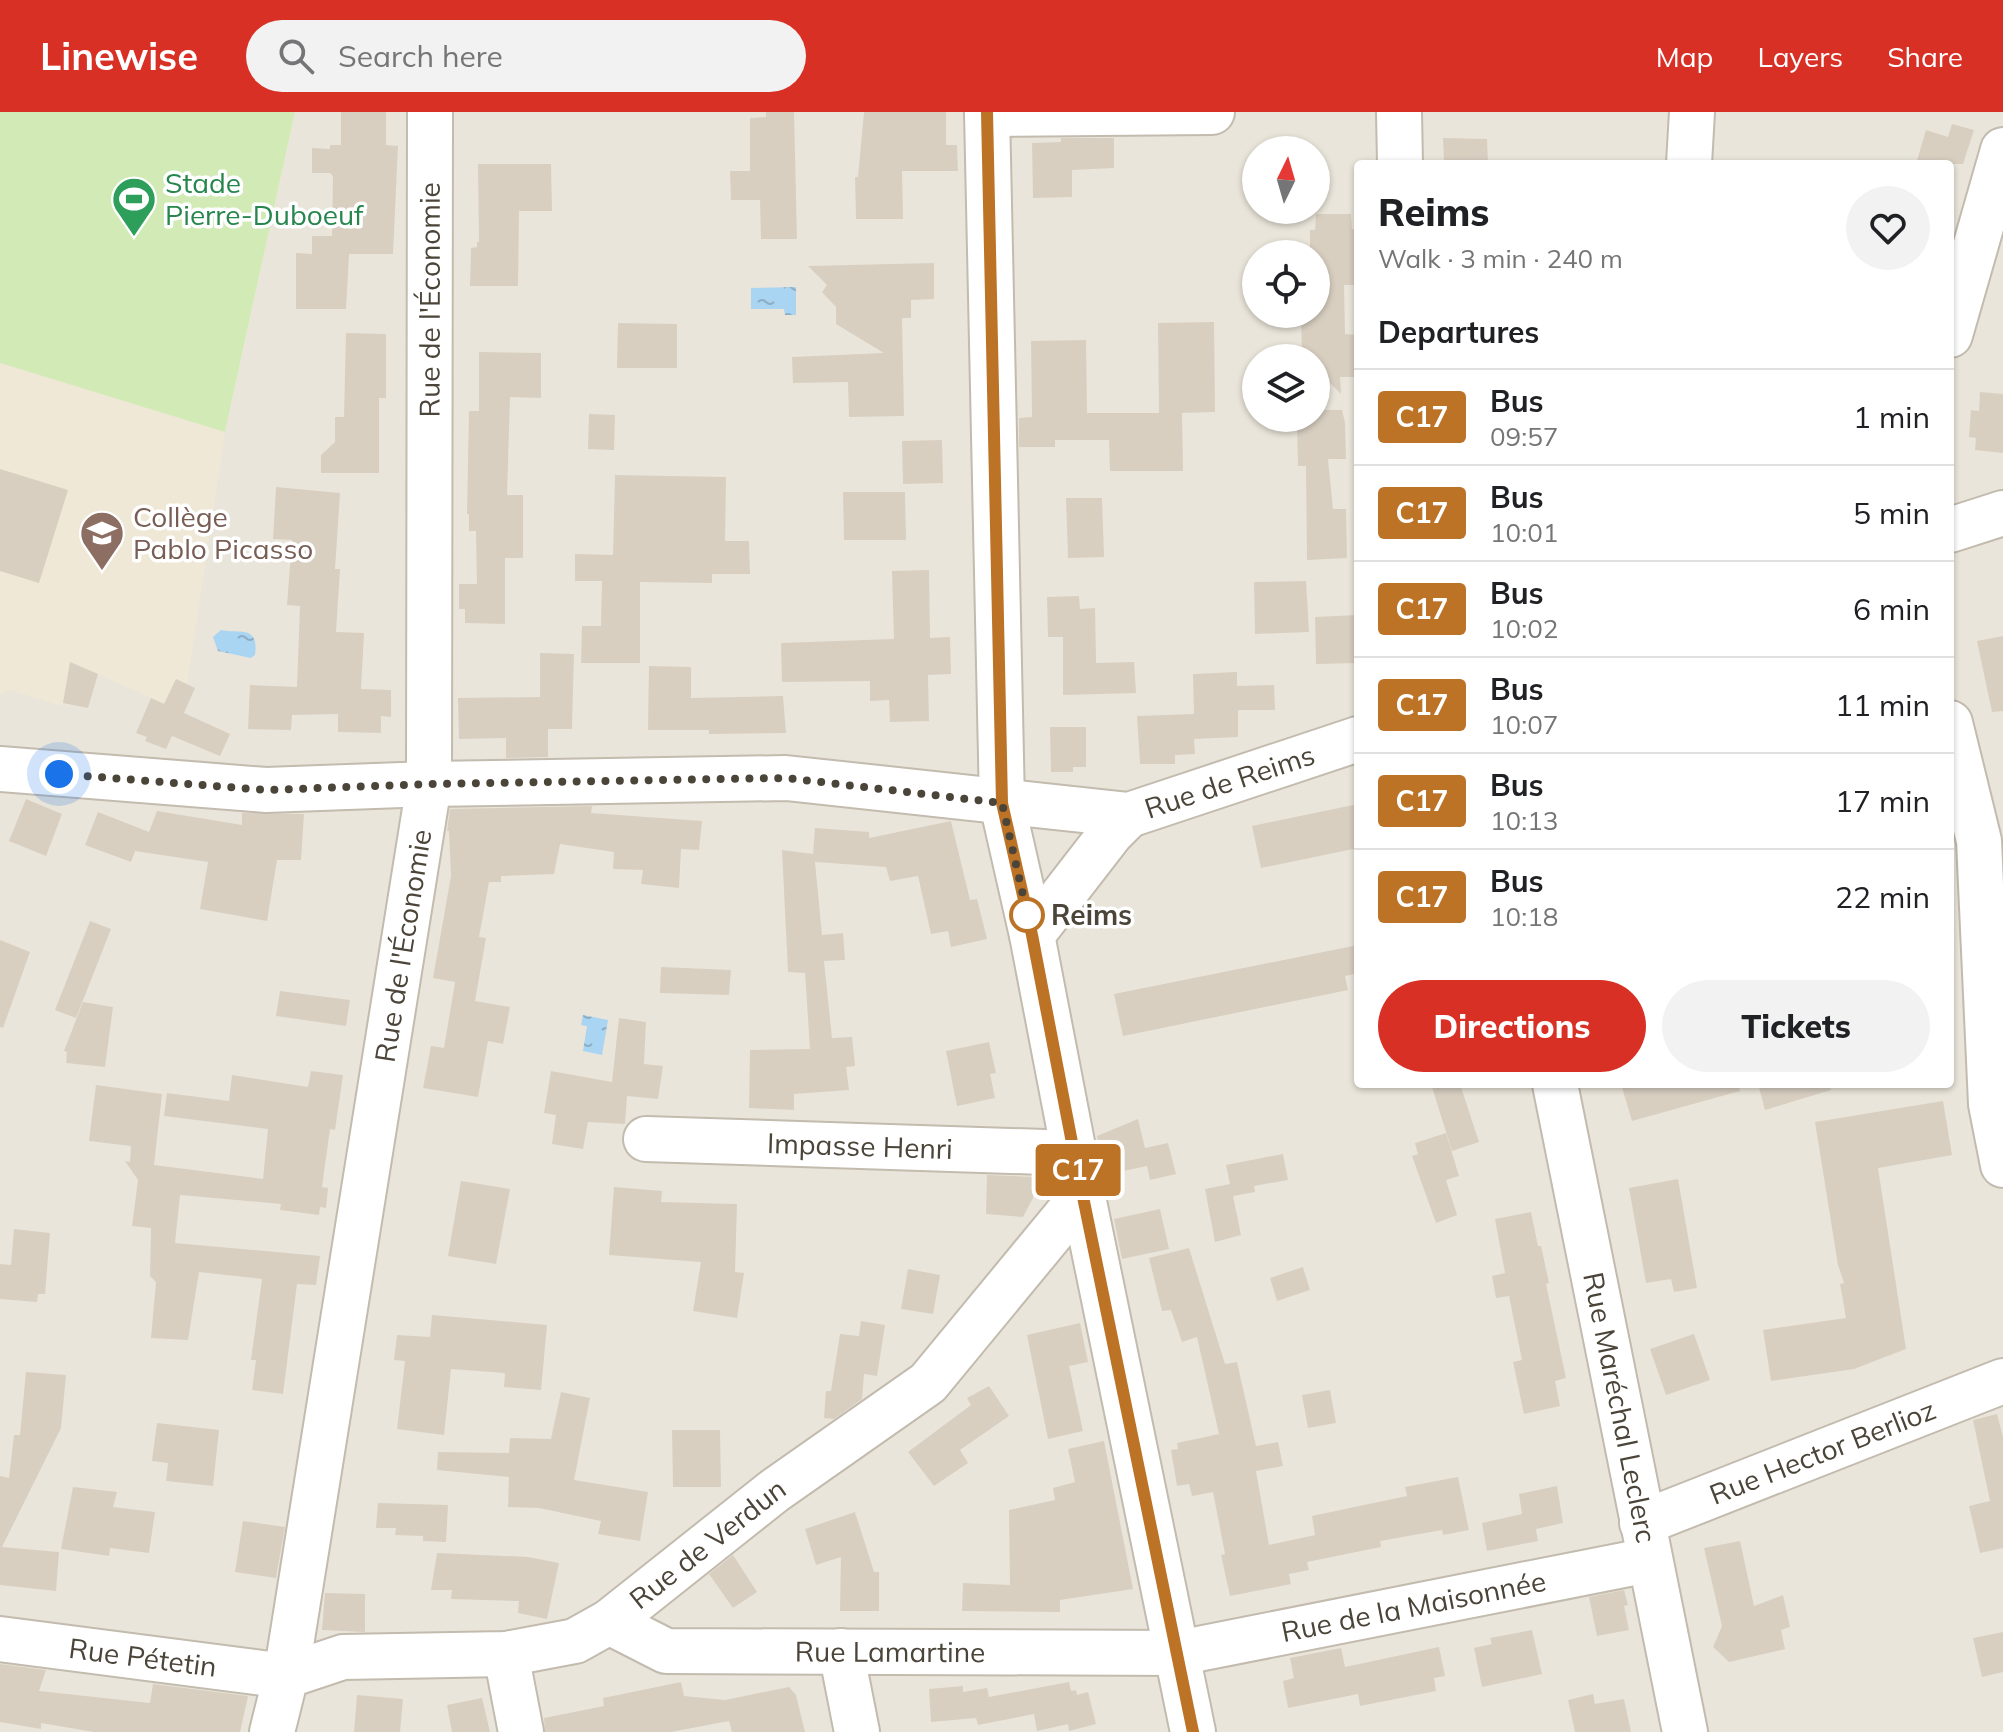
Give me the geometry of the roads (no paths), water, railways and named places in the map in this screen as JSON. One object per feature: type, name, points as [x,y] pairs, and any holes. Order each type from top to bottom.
[{"type":"street","name":"Rue de l'Économie","points":[[286,1676],[429,784],[430,112]]},
{"type":"street","points":[[1193,1732],[1032,935],[1002,803],[987,113],[1212,112]]},
{"type":"street","points":[[1399,112],[1400,160]]},
{"type":"street","points":[[1689,160],[1692,112]]},
{"type":"street","points":[[1954,321],[2003,150]]},
{"type":"street","points":[[1954,529],[2003,513]]},
{"type":"street","points":[[1954,739],[1979,841],[1991,1104],[2003,1165]]},
{"type":"street","name":"Rue de Reims","points":[[0,769],[266,790],[786,778],[1129,815],[1354,740]]},
{"type":"street","points":[[1032,935],[1111,833],[1129,815]]},
{"type":"street","name":"Rue Maréchal Leclerc","points":[[1556,1088],[1685,1732]]},
{"type":"street","name":"Impasse Henri","points":[[646,1139],[1074,1153]]},
{"type":"street","name":"Rue de Verdun","points":[[286,1676],[343,1657],[506,1654],[575,1641],[609,1622],[774,1491],[928,1383],[1083,1195]]},
{"type":"street","name":"Rue Hector Berlioz","points":[[1646,1541],[2003,1381]]},
{"type":"street","name":"Rue de la Maisonnée","points":[[1178,1653],[1646,1541]]},
{"type":"street","name":"Rue Lamartine","points":[[609,1622],[666,1651],[1178,1653]]},
{"type":"street","name":"Rue Pétetin","points":[[0,1639],[286,1676]]},
{"type":"street","points":[[841,1651],[857,1732]]},
{"type":"street","points":[[506,1654],[521,1732]]},
{"type":"street","points":[[272,1732],[286,1676]]},
{"type":"water","points":[[796,287],[796,315],[785,315],[784,309],[751,309],[751,288]]},
{"type":"water","points":[[221,630],[251,635],[256,645],[255,655],[251,658],[218,651],[213,637]]},
{"type":"water","points":[[583,1015],[608,1020],[602,1055],[583,1051],[587,1026],[581,1025]]},
{"type":"place","name":"Stade Pierre-Duboeuf","points":[[134,238]]},
{"type":"place","name":"Collège Pablo Picasso","points":[[102,572]]},
{"type":"place","name":"Reims","points":[[1027,915]]}]
